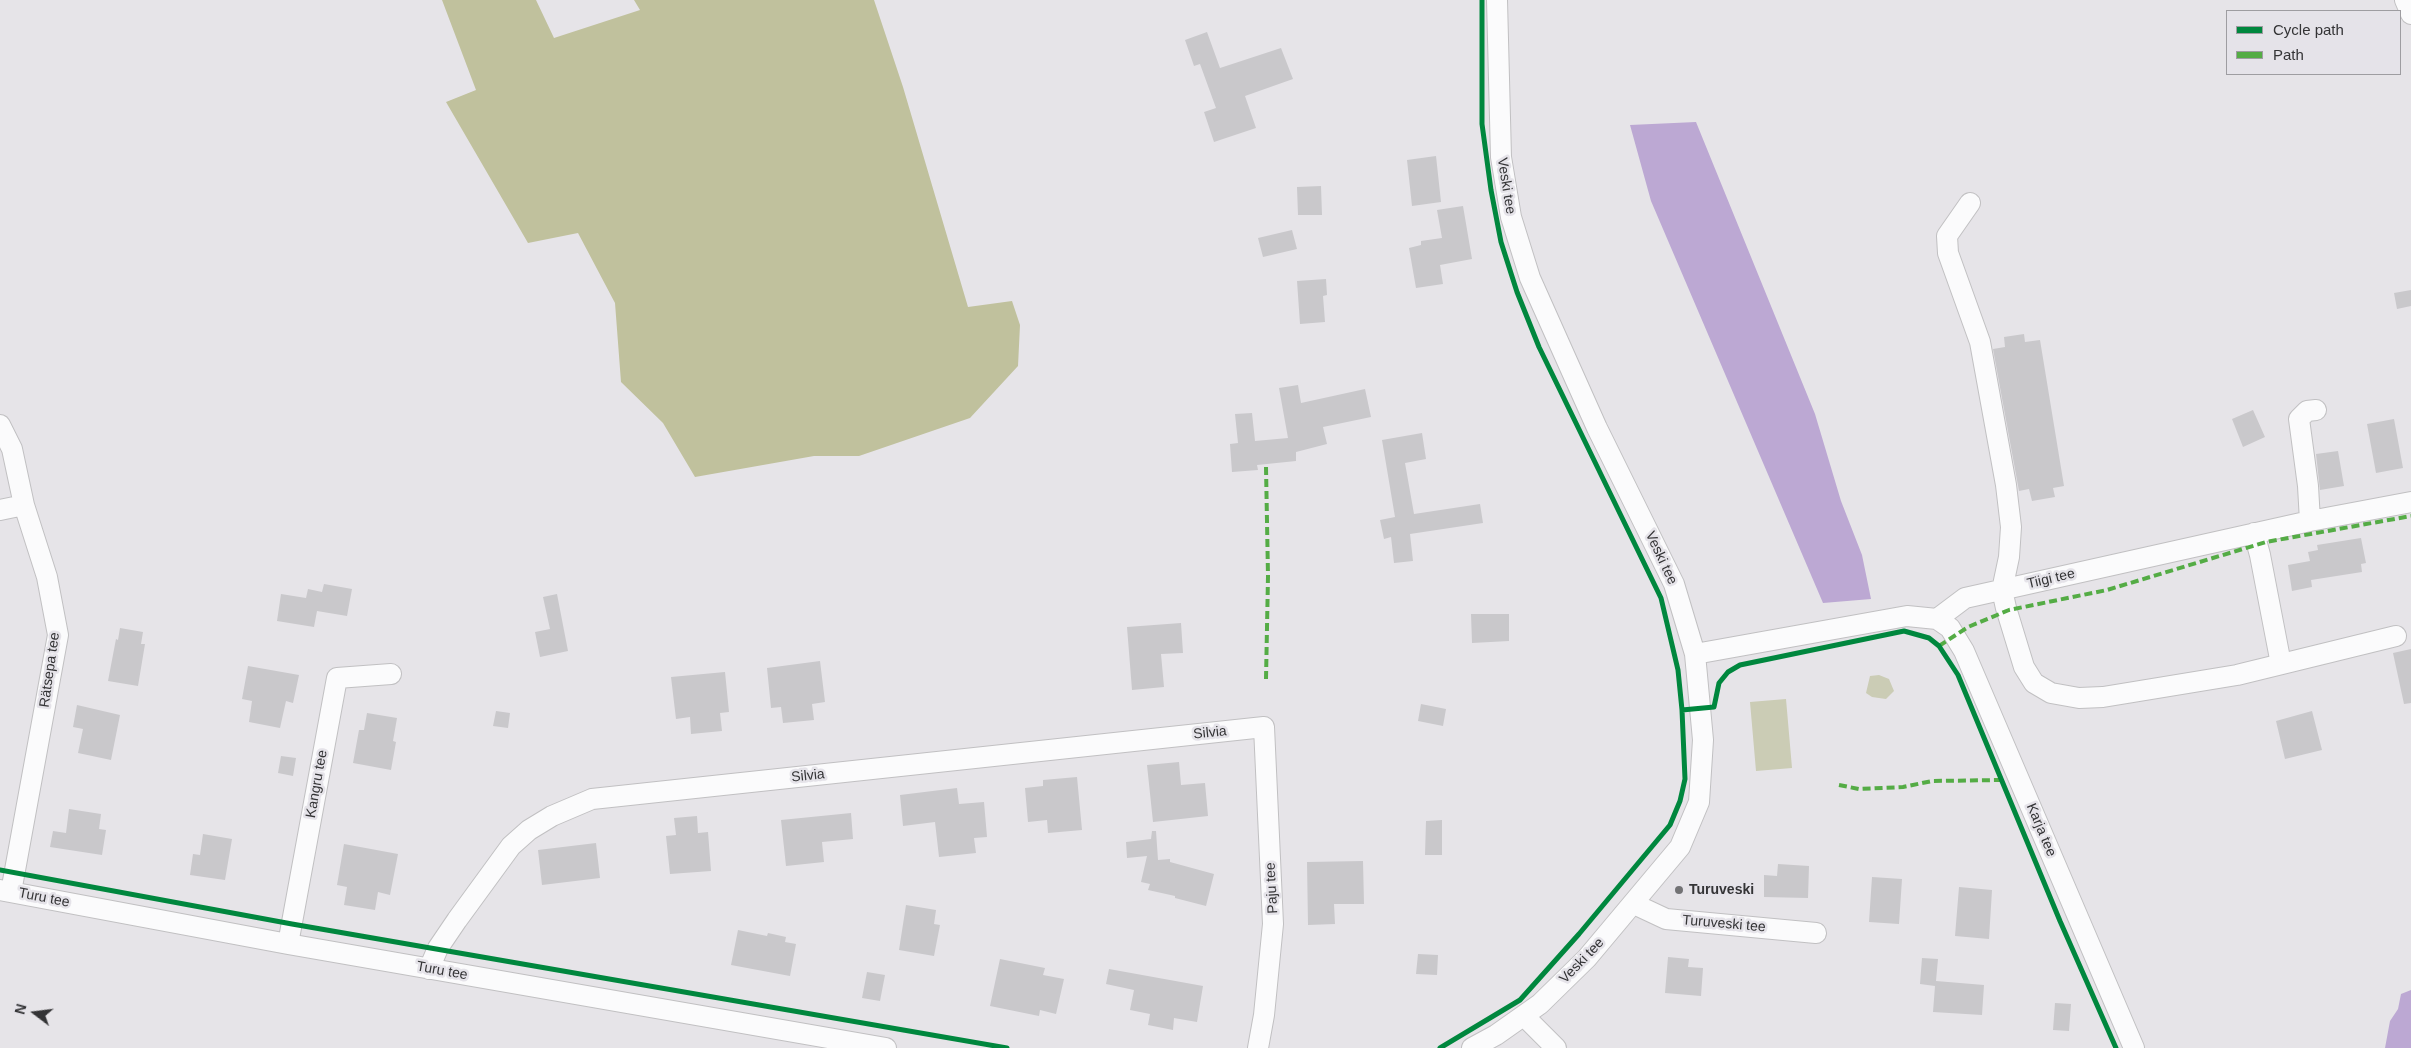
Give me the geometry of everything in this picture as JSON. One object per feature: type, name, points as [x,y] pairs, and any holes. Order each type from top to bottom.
[{"type":"street","name":"Veski tee","points":[[1464,1043],[1524,1016],[1540,1004],[1587,958],[1680,847],[1698,802],[1704,740],[1695,654],[1674,584],[1598,428],[1538,295],[1513,226],[1501,157],[1498,0]]},
{"type":"street","points":[[2405,0],[2411,14]]},
{"type":"street","points":[[1970,203],[1947,236],[1948,252],[1980,342],[2006,485],[2010,527],[2009,557],[2002,590],[2024,666],[2034,683],[2051,693],[2079,698],[2102,697],[2179,686],[2396,636]]},
{"type":"street","points":[[2310,521],[2308,478],[2299,419],[2306,411],[2316,410]]},
{"type":"street","name":"Rätsepa tee","points":[[0,424],[12,449],[24,505],[47,577],[58,635],[6,891]]},
{"type":"street","name":"Tiigi tee","points":[[1937,619],[1965,598],[2254,533],[2411,502]]},
{"type":"street","points":[[0,510],[24,505]]},
{"type":"street","points":[[2254,533],[2281,664]]},
{"type":"street","points":[[1695,654],[1907,616],[1937,619]]},
{"type":"street","name":"Karja tee","points":[[1937,619],[1950,628],[1964,651],[2134,1048]]},
{"type":"street","name":"Kangru tee","points":[[288,944],[336,678],[390,674]]},
{"type":"street","name":"Silvia","points":[[429,969],[438,948],[456,920],[511,846],[529,830],[552,816],[592,799],[1264,727]]},
{"type":"street","name":"Paju tee","points":[[1258,1048],[1264,1015],[1273,924],[1264,727]]},
{"type":"street","name":"Turu tee","points":[[6,891],[288,944],[886,1048]]},
{"type":"street","name":"Turuveski tee","points":[[1634,904],[1666,919],[1816,933]]},
{"type":"street","points":[[1524,1016],[1556,1048]]},
{"type":"path","points":[[1440,1048],[1464,1043]]},
{"type":"green space","points":[[442,0],[536,0],[554,38],[640,10],[634,0],[874,0],[903,87],[968,307],[1012,301],[1020,325],[1018,366],[970,418],[859,456],[814,456],[695,477],[663,423],[621,382],[615,303],[578,233],[528,243],[446,102],[476,90]]},
{"type":"green space","points":[[1879,675],[1889,679],[1894,691],[1886,699],[1872,697],[1866,693],[1870,676]]},
{"type":"green space","points":[[1786,699],[1792,768],[1756,771],[1750,702]]},
{"type":"shaded area","points":[[1696,122],[1815,414],[1841,501],[1862,555],[1871,599],[1823,603],[1651,201],[1630,125]]},
{"type":"shaded area","points":[[2411,990],[2411,1048],[2385,1048],[2390,1021],[2398,1009],[2401,994]]},
{"type":"building","points":[[1207,32],[1220,68],[1281,48],[1293,79],[1245,96],[1256,128],[1214,142],[1204,112],[1216,108],[1200,64],[1194,66],[1185,40]]},
{"type":"building","points":[[1436,156],[1441,202],[1412,206],[1407,160]]},
{"type":"building","points":[[1321,186],[1322,215],[1298,215],[1297,187]]},
{"type":"building","points":[[1463,206],[1472,259],[1440,265],[1443,284],[1416,288],[1409,248],[1421,245],[1421,241],[1442,238],[1437,210]]},
{"type":"building","points":[[1292,230],[1297,249],[1263,257],[1258,238]]},
{"type":"building","points":[[1326,279],[1327,295],[1323,296],[1325,322],[1300,324],[1297,281]]},
{"type":"building","points":[[2411,290],[2411,306],[2397,309],[2394,293]]},
{"type":"building","points":[[2024,334],[2025,342],[2040,340],[2064,486],[2053,488],[2055,497],[2032,501],[2029,489],[2019,491],[1993,349],[2005,347],[2004,337]]},
{"type":"building","points":[[1298,385],[1301,403],[1365,389],[1371,417],[1323,427],[1327,444],[1296,452],[1296,461],[1257,465],[1258,470],[1232,472],[1230,444],[1238,443],[1235,414],[1252,413],[1255,441],[1288,438],[1279,388]]},
{"type":"building","points":[[2253,410],[2265,437],[2243,447],[2232,419]]},
{"type":"building","points":[[2394,419],[2403,468],[2376,473],[2367,424]]},
{"type":"building","points":[[1422,433],[1426,459],[1405,463],[1414,514],[1480,504],[1483,523],[1410,534],[1413,561],[1394,563],[1391,537],[1384,539],[1380,520],[1395,517],[1382,440]]},
{"type":"building","points":[[2338,451],[2344,486],[2320,490],[2316,454]]},
{"type":"building","points":[[2361,538],[2366,563],[2361,564],[2362,572],[2311,580],[2312,587],[2292,591],[2288,565],[2310,561],[2308,552],[2318,550],[2317,545]]},
{"type":"building","points":[[324,584],[352,589],[347,616],[317,611],[314,627],[277,621],[281,594],[306,598],[308,589],[322,592]]},
{"type":"building","points":[[557,594],[568,651],[540,657],[535,632],[550,629],[543,597]]},
{"type":"building","points":[[1471,614],[1509,614],[1509,641],[1472,643]]},
{"type":"building","points":[[1181,623],[1183,653],[1161,654],[1164,687],[1132,690],[1127,627]]},
{"type":"building","points":[[120,628],[143,632],[141,644],[145,644],[138,686],[108,681]]},
{"type":"building","points":[[2411,649],[2411,703],[2404,704],[2393,653]]},
{"type":"building","points":[[820,661],[825,702],[812,704],[814,720],[783,723],[781,707],[771,708],[767,668]]},
{"type":"building","points":[[248,666],[299,675],[293,703],[286,701],[280,728],[249,722],[252,701],[242,699]]},
{"type":"building","points":[[725,672],[729,712],[720,713],[722,731],[691,734],[690,717],[676,719],[671,677]]},
{"type":"building","points":[[1421,704],[1446,709],[1443,726],[1418,721]]},
{"type":"building","points":[[77,705],[120,715],[111,760],[78,753],[83,729],[73,727]]},
{"type":"building","points":[[496,711],[510,713],[508,728],[493,726]]},
{"type":"building","points":[[2312,711],[2322,750],[2285,759],[2276,721]]},
{"type":"building","points":[[367,713],[397,718],[393,741],[396,742],[391,770],[353,763],[359,730],[364,730]]},
{"type":"building","points":[[281,756],[296,758],[293,776],[278,773]]},
{"type":"building","points":[[1179,762],[1181,785],[1205,783],[1208,816],[1153,822],[1147,765]]},
{"type":"building","points":[[1077,777],[1082,830],[1048,833],[1047,820],[1028,822],[1025,788],[1043,786],[1043,780]]},
{"type":"building","points":[[957,788],[959,804],[984,802],[987,837],[974,838],[976,853],[939,857],[935,822],[903,826],[900,795]]},
{"type":"building","points":[[69,809],[101,814],[99,829],[106,830],[102,855],[50,847],[53,831],[66,833]]},
{"type":"building","points":[[851,813],[853,839],[822,842],[824,862],[786,866],[781,820]]},
{"type":"building","points":[[697,816],[698,833],[708,832],[711,871],[670,874],[666,836],[676,835],[674,818]]},
{"type":"building","points":[[1442,820],[1442,855],[1425,855],[1426,821]]},
{"type":"building","points":[[1152,831],[1156,831],[1158,860],[1170,859],[1170,862],[1214,874],[1206,906],[1148,890],[1150,884],[1141,882],[1147,856],[1127,858],[1126,842],[1151,839]]},
{"type":"building","points":[[203,834],[232,839],[225,880],[190,875],[193,854],[200,855]]},
{"type":"building","points":[[596,843],[600,878],[542,885],[538,850]]},
{"type":"building","points":[[344,844],[398,854],[390,895],[378,892],[375,910],[344,905],[347,887],[337,885]]},
{"type":"building","points":[[1363,861],[1364,904],[1334,904],[1335,924],[1308,925],[1307,862]]},
{"type":"building","points":[[1778,864],[1809,866],[1808,898],[1764,897],[1764,875],[1777,876]]},
{"type":"building","points":[[1872,877],[1902,879],[1899,924],[1869,922]]},
{"type":"building","points":[[1959,887],[1992,890],[1989,939],[1955,936]]},
{"type":"building","points":[[906,905],[936,910],[934,924],[940,925],[934,956],[899,950]]},
{"type":"building","points":[[738,930],[767,936],[768,933],[786,937],[785,942],[796,944],[790,976],[731,965]]},
{"type":"building","points":[[1418,954],[1438,955],[1437,975],[1416,974]]},
{"type":"building","points":[[1668,957],[1689,959],[1688,967],[1703,968],[1701,996],[1665,993]]},
{"type":"building","points":[[1922,958],[1938,959],[1936,981],[1984,985],[1982,1015],[1933,1012],[1935,986],[1920,984]]},
{"type":"building","points":[[1000,959],[1045,968],[1043,975],[1064,979],[1056,1014],[1040,1010],[1039,1016],[990,1006]]},
{"type":"building","points":[[1109,969],[1203,986],[1197,1022],[1174,1018],[1173,1030],[1148,1025],[1150,1014],[1130,1010],[1134,990],[1106,984]]},
{"type":"building","points":[[867,972],[885,975],[880,1001],[862,998]]},
{"type":"building","points":[[2055,1003],[2071,1004],[2069,1031],[2053,1030]]},
{"type":"marked path","points":[[1266,467],[1268,576],[1266,679]]},
{"type":"marked path","points":[[1939,646],[1968,627],[2009,610],[2107,590],[2266,542],[2411,516]]},
{"type":"marked path","points":[[1839,785],[1859,789],[1903,787],[1932,781],[2002,780]]},
{"type":"cycle path","points":[[1482,0],[1482,124],[1491,190],[1501,242],[1517,292],[1539,347],[1661,598],[1678,670],[1682,710],[1714,707],[1719,683],[1728,672],[1740,665],[1904,631],[1929,638],[1939,646],[1958,675],[2060,921],[2116,1048]]},
{"type":"cycle path","points":[[1440,1048],[1520,1000],[1579,934],[1670,825],[1680,801],[1685,779],[1682,710]]},
{"type":"cycle path","points":[[0,870],[292,924],[1007,1048]]},
{"type":"place","name":"Turuveski","points":[[1679,890]]}]
